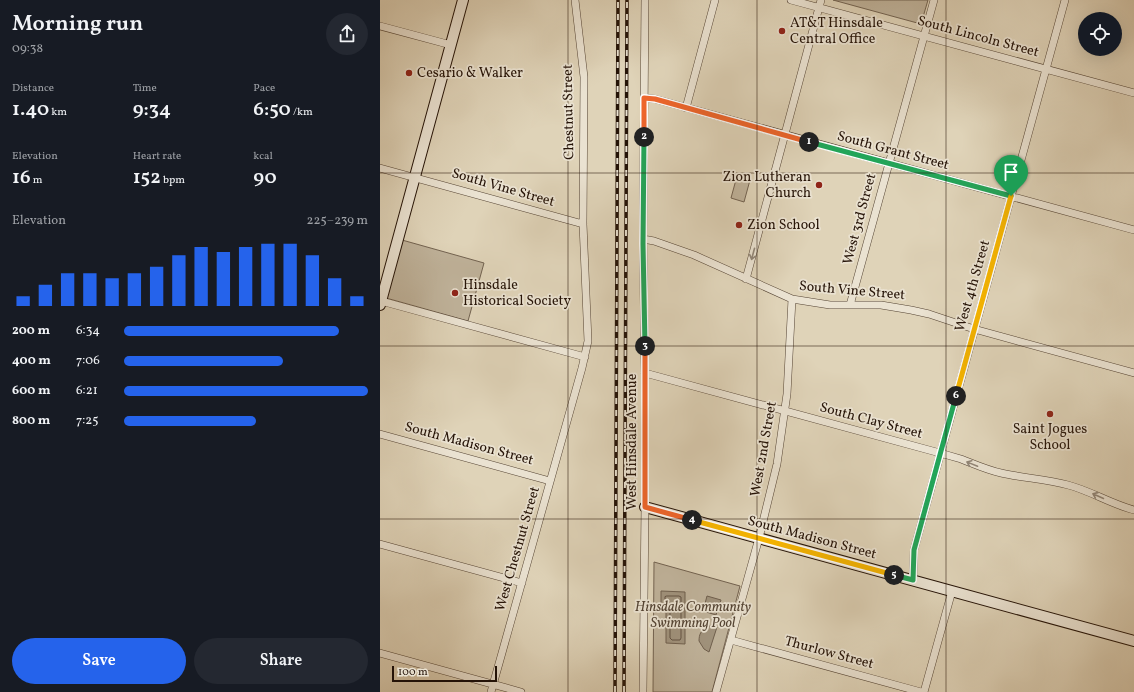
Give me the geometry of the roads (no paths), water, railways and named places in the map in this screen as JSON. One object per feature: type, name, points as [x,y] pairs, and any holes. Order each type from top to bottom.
[{"type":"street","points":[[463,0],[381,303],[585,357]]},
{"type":"street","name":"Chestnut Street","points":[[575,0],[584,77],[583,224]]},
{"type":"street","name":"West Hinsdale Avenue","points":[[643,692],[645,507],[643,239],[645,0]]},
{"type":"street","points":[[686,108],[714,0]]},
{"type":"street","name":"South Lincoln Street","points":[[791,0],[1134,93]]},
{"type":"street","points":[[746,280],[821,0]]},
{"type":"street","name":"West 3rd Street","points":[[850,305],[934,0]]},
{"type":"street","name":"West 4th Street","points":[[913,580],[914,550],[1065,0]]},
{"type":"street","points":[[380,26],[451,45]]},
{"type":"street","name":"South Grant Street","points":[[644,98],[655,99],[785,136],[1134,230]]},
{"type":"street","name":"South Vine Street","points":[[380,168],[583,224]]},
{"type":"street","name":"West Chestnut Street","points":[[492,688],[585,357],[588,341],[583,224]]},
{"type":"street","name":"South Vine Street","points":[[643,239],[654,241],[694,255],[746,280],[792,299],[830,305],[881,305],[911,310],[929,314],[974,329],[1134,372]]},
{"type":"street","name":"West 2nd Street","points":[[716,692],[759,538],[777,464],[785,411],[792,299]]},
{"type":"street","name":"South Clay Street","points":[[645,373],[940,453],[1000,473],[1068,485],[1134,510]]},
{"type":"street","name":"South Madison Street","points":[[380,434],[550,481]]},
{"type":"street","name":"South Madison Street","points":[[645,507],[1134,641]]},
{"type":"street","points":[[380,544],[522,583]]},
{"type":"street","points":[[924,692],[952,591]]},
{"type":"street","name":"Thurlow Street","points":[[731,640],[921,692]]},
{"type":"street","points":[[380,653],[492,688],[521,692]]},
{"type":"water","points":[[661,591],[685,592],[685,644],[666,643],[666,606],[661,605]]},
{"type":"water","points":[[707,596],[721,600],[716,615],[703,611]]},
{"type":"water","points":[[707,626],[717,627],[709,652],[704,649],[699,641],[699,636],[703,629]]},
{"type":"railway","points":[[615,692],[618,0]]},
{"type":"railway","points":[[624,692],[627,0]]},
{"type":"place","name":"AT&T Hinsdale Central Office","points":[[782,31]]},
{"type":"place","name":"Cesario & Walker","points":[[409,73]]},
{"type":"place","name":"Zion Lutheran Church","points":[[819,185]]},
{"type":"place","name":"Zion School","points":[[739,225]]},
{"type":"place","name":"Hinsdale Historical Society","points":[[455,293]]},
{"type":"place","name":"Saint Jogues School","points":[[1050,414]]},
{"type":"park label","name":"Hinsdale Community Swimming Pool","points":[[693,616]]}]
